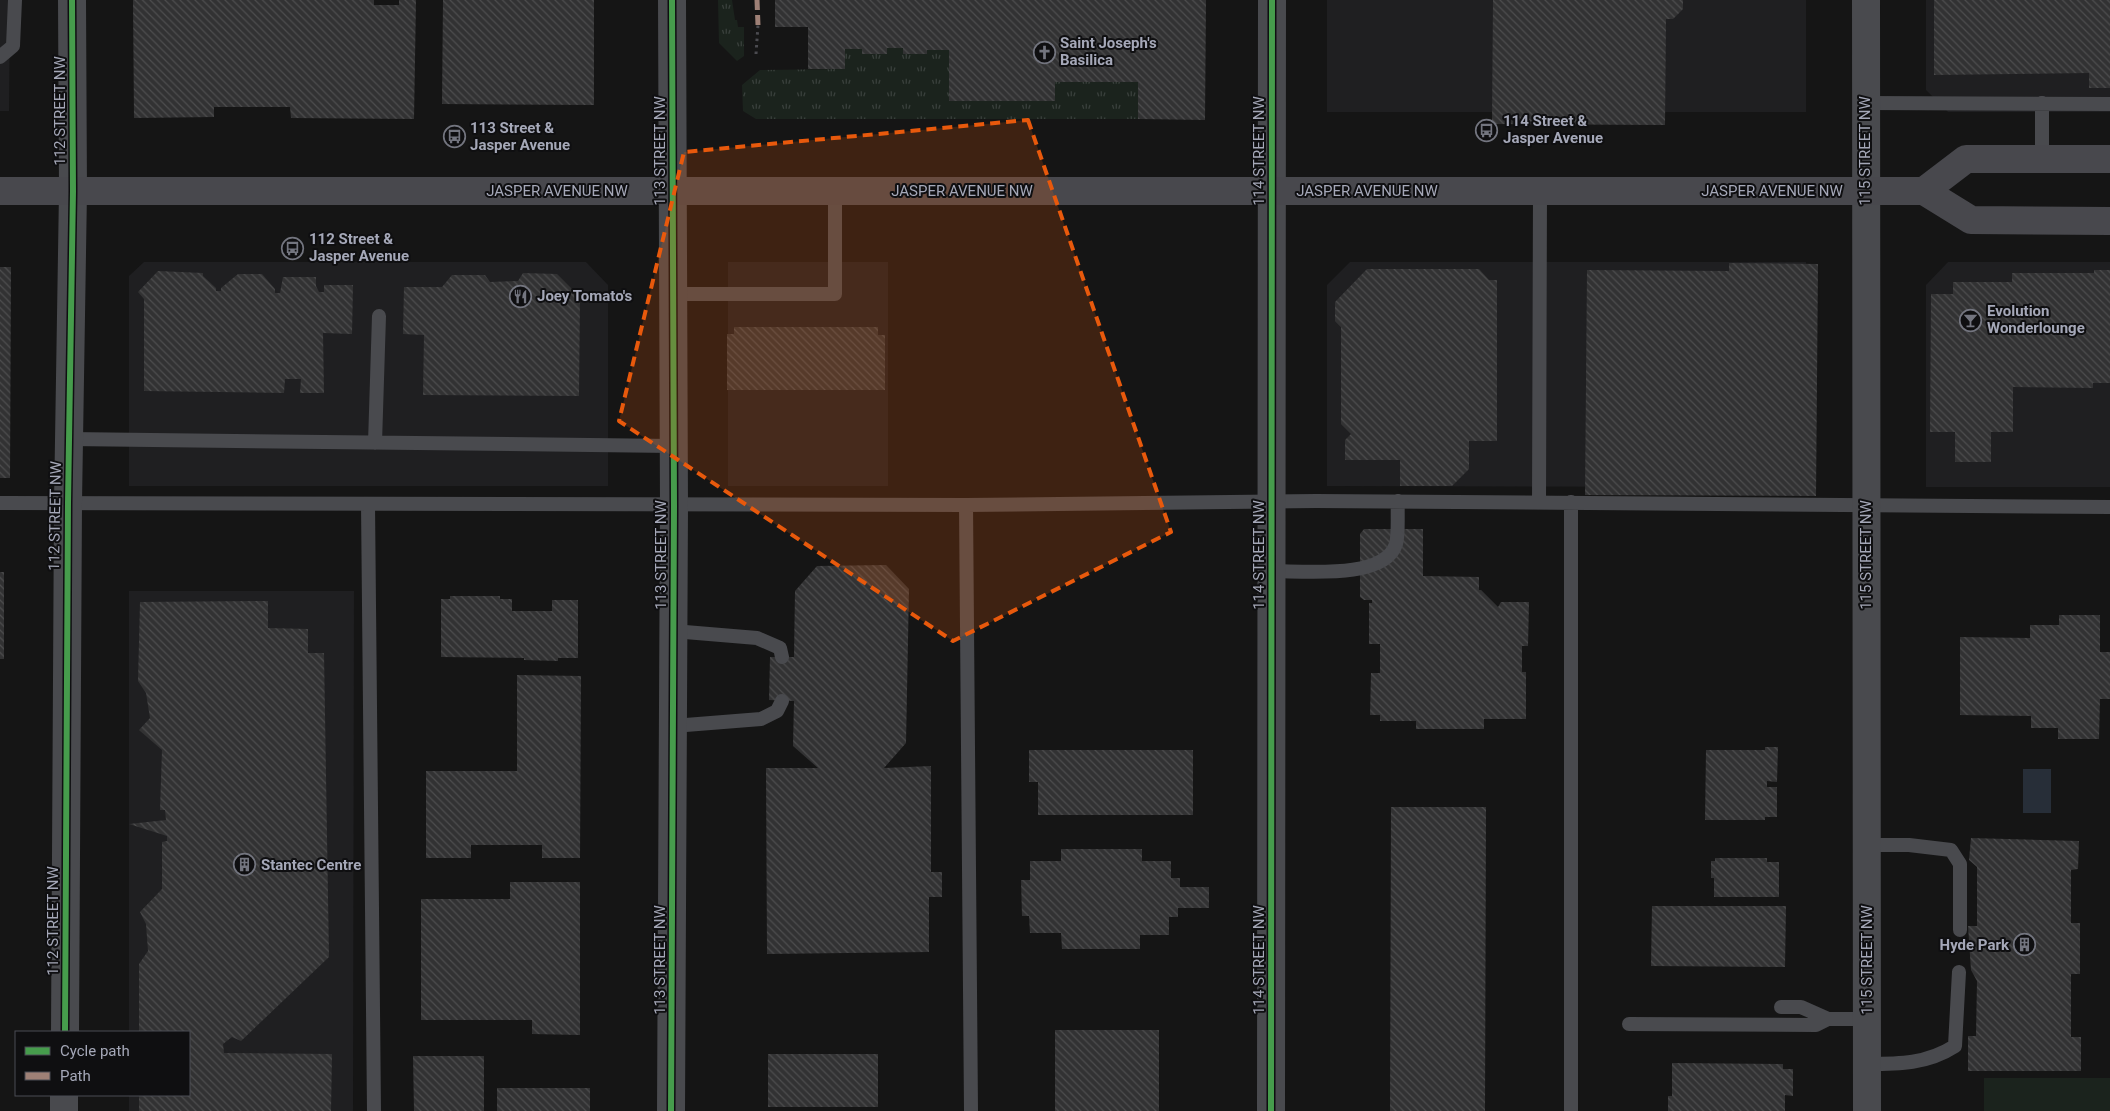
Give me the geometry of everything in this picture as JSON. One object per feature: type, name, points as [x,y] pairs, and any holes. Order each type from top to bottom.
[{"type":"main road","points":[[2110,159],[1966,159],[1924,191],[1971,220],[2110,221]]},
{"type":"main road","name":"JASPER AVENUE NW","points":[[0,190],[1924,191]]},
{"type":"street","name":"112 STREET NW","points":[[65,1031],[68,503],[73,190],[72,0]]},
{"type":"street","name":"113 STREET NW","points":[[672,0],[674,446],[672,1111]]},
{"type":"street","name":"114 STREET NW","points":[[1270,1111],[1272,0]]},
{"type":"street","name":"115 STREET NW","points":[[1866,0],[1867,1111]]},
{"type":"street","points":[[64,1096],[64,1111]]},
{"type":"lane","points":[[0,57],[13,46],[15,0]]},
{"type":"lane","points":[[1865,103],[2110,104]]},
{"type":"lane","points":[[2042,103],[2042,159]]},
{"type":"lane","points":[[672,294],[835,294],[835,191]]},
{"type":"lane","points":[[1539,502],[1540,191]]},
{"type":"lane","points":[[375,443],[379,316]]},
{"type":"lane","points":[[69,439],[674,446]]},
{"type":"lane","points":[[1272,571],[1360,570],[1377,565],[1389,558],[1396,543],[1398,501]]},
{"type":"lane","points":[[0,504],[674,506],[1398,501],[2110,507]]},
{"type":"lane","points":[[1571,502],[1571,1111]]},
{"type":"lane","points":[[368,504],[374,1111]]},
{"type":"lane","points":[[966,505],[971,1111]]},
{"type":"lane","points":[[674,631],[757,638],[780,648],[782,656]]},
{"type":"lane","points":[[673,726],[762,719],[777,711],[782,701]]},
{"type":"lane","points":[[1866,845],[1909,845],[1951,850],[1960,864],[1960,930]]},
{"type":"lane","points":[[1867,1064],[1910,1064],[1940,1056],[1954,1046],[1960,972]]},
{"type":"lane","points":[[1781,1007],[1801,1007],[1828,1019],[1867,1019]]},
{"type":"lane","points":[[1629,1024],[1816,1025],[1828,1019]]},
{"type":"path","points":[[756,54],[758,25]]},
{"type":"highlighted area","points":[[1028,120],[1171,532],[953,641],[619,421],[684,152]]},
{"type":"shaded area","points":[[0,0],[10,0],[9,111],[0,111]]},
{"type":"shaded area","points":[[1327,0],[1806,0],[1806,112],[1327,112]]},
{"type":"shaded area","points":[[1926,0],[2110,0],[2110,112],[1948,112],[1926,90]]},
{"type":"shaded area","points":[[144,262],[586,262],[608,285],[608,486],[129,486],[129,276]]},
{"type":"shaded area","points":[[728,262],[888,262],[888,486],[728,486]]},
{"type":"shaded area","points":[[1350,262],[1806,262],[1806,487],[1327,486],[1327,285]]},
{"type":"shaded area","points":[[1948,262],[2110,262],[2110,487],[1926,487],[1926,285]]},
{"type":"shaded area","name":"Stantec Centre","points":[[129,591],[354,591],[353,1111],[129,1111],[129,1096],[190,1096],[190,1031],[129,1031]]},
{"type":"shaded area","points":[[2023,769],[2051,769],[2051,813],[2023,813]]},
{"type":"green space","points":[[718,0],[732,0],[738,27],[744,27],[744,56],[737,61],[719,43]]},
{"type":"green space","points":[[887,48],[903,48],[903,54],[927,54],[927,50],[949,50],[1055,101],[1055,82],[1138,82],[1138,119],[756,119],[743,111],[742,85],[760,70],[845,69],[845,49],[862,49],[863,54],[886,54]]},
{"type":"green space","points":[[1984,1078],[2110,1078],[2110,1111],[1984,1111]]},
{"type":"building","points":[[133,0],[374,0],[374,5],[399,5],[399,0],[416,0],[414,119],[291,118],[290,107],[214,107],[214,117],[134,118]]},
{"type":"building","points":[[443,0],[594,0],[594,105],[442,104]]},
{"type":"building","name":"Saint Joseph's Basilica","points":[[775,0],[1206,0],[1205,120],[1138,119],[1138,82],[1055,82],[1055,101],[949,101],[949,50],[927,50],[927,54],[903,54],[903,48],[887,48],[887,54],[862,54],[862,49],[845,49],[845,69],[808,69],[808,27],[775,27]]},
{"type":"building","points":[[1493,0],[1683,0],[1683,9],[1673,19],[1666,19],[1665,125],[1492,124]]},
{"type":"building","points":[[1934,0],[2110,0],[2110,88],[2089,88],[2089,73],[1934,75]]},
{"type":"building","points":[[1729,263],[1818,264],[1816,496],[1585,495],[1587,270],[1729,271]]},
{"type":"building","points":[[0,267],[11,267],[10,478],[0,478]]},
{"type":"building","points":[[1367,269],[1479,269],[1489,280],[1497,280],[1497,441],[1469,441],[1469,469],[1452,486],[1400,486],[1400,460],[1345,460],[1345,440],[1351,434],[1341,424],[1341,327],[1335,321],[1335,302]]},
{"type":"building","points":[[2094,270],[2110,270],[2110,383],[2093,383],[2093,388],[2013,387],[2013,432],[1991,432],[1991,462],[1955,462],[1955,432],[1930,432],[1931,294],[1953,294],[1953,282],[2012,282],[2012,273],[2094,273]]},
{"type":"building","points":[[158,271],[203,273],[203,276],[216,288],[216,291],[221,291],[221,288],[238,274],[262,274],[275,289],[275,293],[280,293],[283,277],[316,277],[316,286],[319,292],[324,292],[324,285],[353,285],[352,334],[323,333],[324,393],[300,393],[301,379],[285,379],[284,393],[144,391],[144,299],[138,292]]},
{"type":"building","points":[[523,273],[557,274],[580,297],[579,396],[423,395],[424,335],[403,334],[404,287],[442,287],[452,275],[485,275],[490,282],[518,281]]},
{"type":"building","points":[[734,327],[878,327],[878,335],[885,335],[885,390],[727,390],[727,334],[734,334]]},
{"type":"building","points":[[1364,529],[1423,529],[1423,576],[1479,577],[1479,590],[1498,607],[1501,602],[1529,602],[1528,646],[1522,646],[1522,672],[1526,672],[1526,719],[1484,719],[1484,729],[1416,729],[1416,721],[1380,721],[1380,715],[1370,715],[1371,673],[1380,673],[1380,644],[1369,644],[1369,603],[1372,603],[1372,600],[1364,600],[1360,597],[1360,534]]},
{"type":"building","points":[[886,565],[909,589],[906,743],[884,768],[931,766],[931,872],[942,872],[942,897],[929,897],[929,952],[767,954],[766,768],[818,768],[793,746],[794,701],[769,700],[770,657],[794,657],[795,591],[817,566]]},
{"type":"building","points":[[0,572],[4,572],[4,659],[0,659]]},
{"type":"building","points":[[450,596],[500,596],[500,599],[512,599],[512,611],[552,611],[552,600],[578,600],[578,658],[558,658],[558,661],[524,660],[524,658],[441,657],[441,599],[450,599]]},
{"type":"building","name":"Stantec Centre","points":[[268,601],[268,628],[308,629],[308,653],[324,653],[329,957],[241,1041],[232,1037],[223,1044],[224,1053],[332,1054],[331,1111],[139,1111],[139,1096],[190,1096],[190,1031],[139,1031],[139,964],[148,951],[146,924],[140,912],[162,889],[162,842],[167,841],[167,836],[129,824],[166,820],[165,810],[160,810],[162,750],[139,730],[150,718],[146,693],[138,681],[140,602]]},
{"type":"building","points":[[2059,615],[2100,615],[2100,652],[2110,652],[2110,699],[2100,699],[2099,739],[2058,739],[2058,728],[2031,728],[2031,716],[1960,715],[1960,637],[2030,638],[2030,625],[2059,625]]},
{"type":"building","points":[[517,675],[581,676],[580,858],[542,858],[542,845],[471,845],[471,858],[426,858],[426,771],[517,771]]},
{"type":"building","points":[[1765,747],[1778,747],[1777,782],[1767,781],[1767,787],[1777,787],[1777,817],[1765,817],[1765,820],[1705,820],[1706,750],[1765,750]]},
{"type":"building","points":[[1029,750],[1193,750],[1193,815],[1038,815],[1038,782],[1029,782]]},
{"type":"building","points":[[1391,807],[1486,807],[1485,1111],[1390,1111]]},
{"type":"building","name":"Hyde Park","points":[[1971,838],[2079,841],[2078,869],[2071,870],[2071,923],[2080,923],[2080,974],[2071,974],[2071,1037],[2081,1037],[2081,1071],[1968,1071],[1968,1036],[1976,1036],[1977,981],[1971,970],[1968,926],[1977,926],[1977,867],[1969,860]]},
{"type":"building","points":[[1061,849],[1142,849],[1142,861],[1171,861],[1171,878],[1180,878],[1180,887],[1209,887],[1209,908],[1178,908],[1178,917],[1169,917],[1169,935],[1140,935],[1140,949],[1062,949],[1061,933],[1030,933],[1029,916],[1022,916],[1021,880],[1030,880],[1030,861],[1061,861]]},
{"type":"building","points":[[1715,858],[1767,858],[1767,862],[1779,862],[1779,897],[1714,897],[1714,878],[1711,878],[1711,861],[1715,861]]},
{"type":"building","points":[[510,882],[580,882],[580,1035],[532,1034],[532,1020],[421,1020],[421,899],[510,899]]},
{"type":"building","points":[[1652,906],[1786,906],[1785,967],[1651,966]]},
{"type":"building","points":[[1055,1030],[1159,1030],[1159,1111],[1055,1111]]},
{"type":"building","points":[[768,1054],[878,1054],[878,1107],[768,1107]]},
{"type":"building","points":[[413,1056],[484,1056],[484,1111],[414,1111]]},
{"type":"building","points":[[1672,1063],[1783,1064],[1783,1069],[1793,1069],[1793,1096],[1785,1095],[1785,1111],[1668,1111],[1668,1096],[1672,1096]]},
{"type":"building","points":[[497,1088],[590,1088],[590,1111],[497,1111]]},
{"type":"marked path","points":[[757,0],[758,25]]},
{"type":"cycle path","points":[[65,1031],[68,503],[73,191],[72,0]]},
{"type":"cycle path","points":[[671,1111],[674,506],[672,0]]},
{"type":"cycle path","points":[[1271,1111],[1272,0]]},
{"type":"place","name":"Saint Joseph's Basilica","points":[[1044,52]]},
{"type":"place","name":"114 Street & Jasper Avenue","points":[[1487,130]]},
{"type":"place","name":"113 Street & Jasper Avenue","points":[[454,137]]},
{"type":"place","name":"112 Street & Jasper Avenue","points":[[293,248]]},
{"type":"place","name":"Joey Tomato's","points":[[521,296]]},
{"type":"place","name":"Evolution Wonderlounge","points":[[1971,320]]},
{"type":"place","name":"Stantec Centre","points":[[245,865]]},
{"type":"place","name":"Hyde Park","points":[[2025,945]]}]
